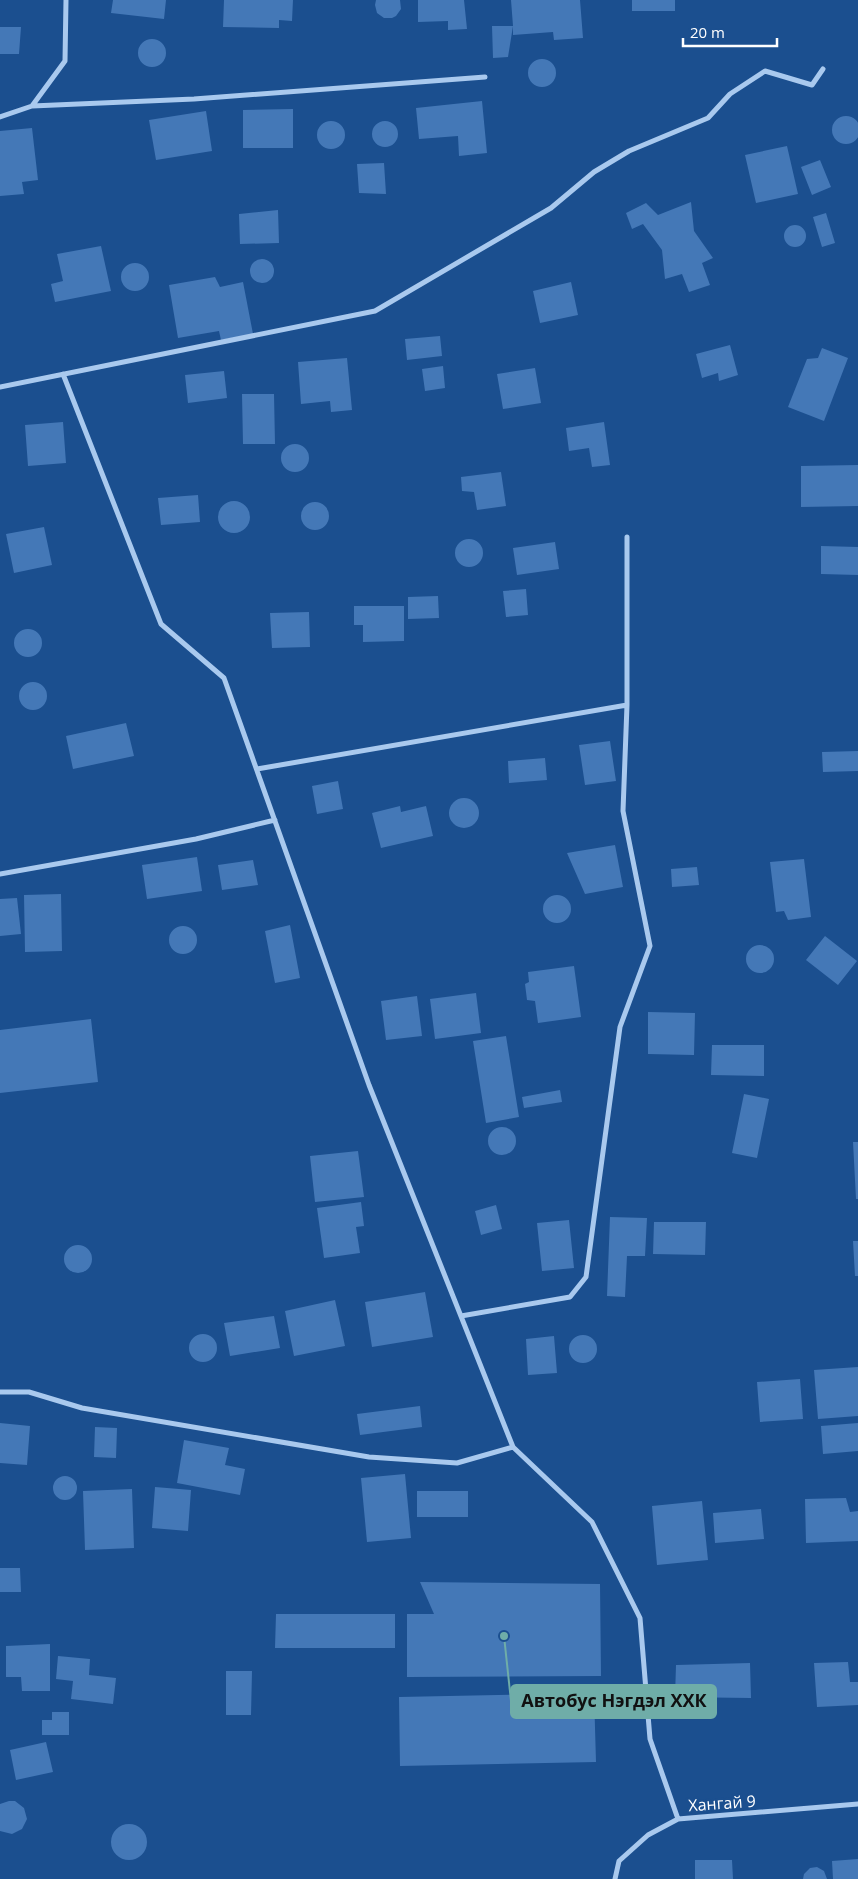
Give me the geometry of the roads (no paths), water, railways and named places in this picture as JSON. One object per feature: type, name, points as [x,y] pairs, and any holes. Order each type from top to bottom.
[{"type":"street","points":[[32,106],[65,61],[66,0]]},
{"type":"street","points":[[0,387],[376,311],[551,208],[594,172],[629,151],[708,118],[730,94],[765,72],[812,85],[823,69]]},
{"type":"street","points":[[0,118],[32,106],[194,99],[485,77]]},
{"type":"street","points":[[63,374],[160,624],[224,678],[370,1085],[513,1447],[592,1522],[640,1618],[650,1739],[678,1819]]},
{"type":"street","points":[[461,1316],[570,1297],[586,1277],[620,1027],[650,946],[623,811],[627,705],[627,537]]},
{"type":"street","points":[[257,769],[627,705]]},
{"type":"street","points":[[0,874],[196,839],[275,820]]},
{"type":"street","points":[[0,1392],[29,1392],[82,1408],[370,1457],[457,1463],[513,1447]]},
{"type":"street","name":"Хангай 9","points":[[615,1879],[619,1861],[648,1835],[678,1819],[858,1804]]},
{"type":"place","name":"Автобус Нэгдэл ХХК","points":[[504,1636]]}]
